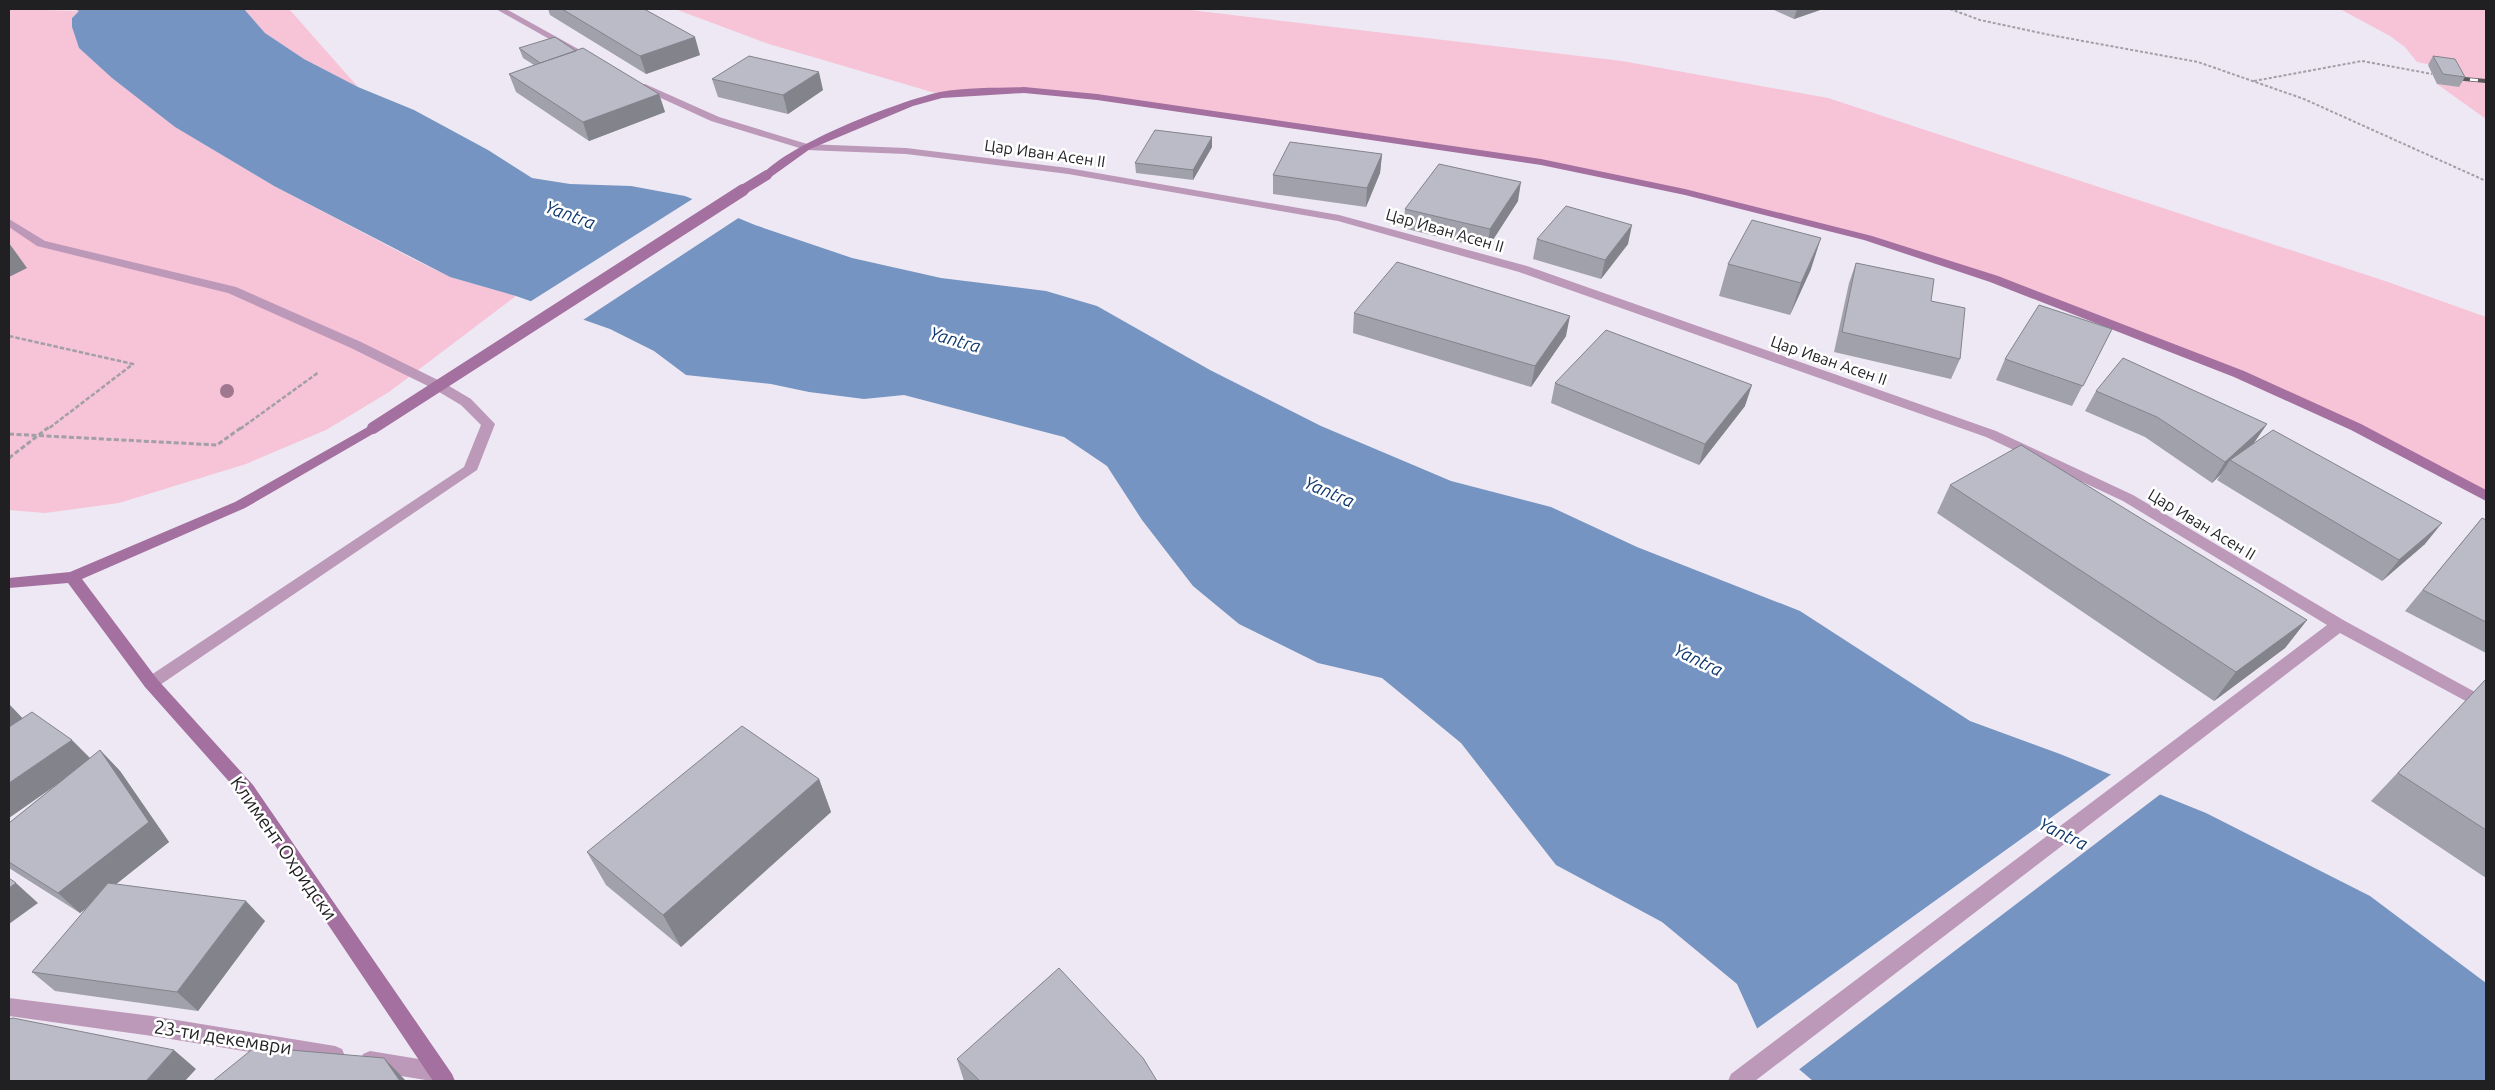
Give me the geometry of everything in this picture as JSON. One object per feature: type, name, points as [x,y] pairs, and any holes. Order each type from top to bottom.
[{"type":"street","points":[[500,9],[601,64]]},
{"type":"street","name":"Цар Иван Асен II","points":[[636,83],[715,119],[806,147],[906,151],[1068,171],[1339,218],[1523,269],[1991,434],[2128,498],[2339,626],[2486,706]]},
{"type":"street","points":[[9,584],[72,577],[240,505],[373,428],[767,175],[806,147],[909,104],[942,96],[986,91],[1024,90],[1097,98],[1541,162],[1685,192],[1868,238],[1994,279],[2239,374],[2347,423],[2486,496]]},
{"type":"street","points":[[9,222],[42,244],[232,290],[356,345],[466,402],[488,424],[470,470],[151,683]]},
{"type":"street","name":"Климент Охридски","points":[[72,577],[151,683],[247,790],[441,1077]]},
{"type":"street","points":[[1738,1081],[2339,626]]},
{"type":"street","name":"23-ти декември","points":[[9,1007],[152,1026],[441,1077]]},
{"type":"path","points":[[1950,9],[1980,20],[2198,62],[2304,99],[2486,181]]},
{"type":"path","points":[[2254,81],[2362,61],[2432,74]]},
{"type":"path","points":[[9,336],[133,364],[9,458]]},
{"type":"path","points":[[9,434],[217,444],[356,345]]},
{"type":"shaded area","points":[[9,9],[79,11],[72,18],[72,27],[79,48],[112,78],[175,127],[274,186],[415,260],[450,277],[516,296],[389,392],[326,430],[246,464],[119,503],[45,513],[9,510]]},
{"type":"shaded area","points":[[244,9],[289,9],[358,87],[304,59],[265,33]]},
{"type":"shaded area","points":[[675,9],[1182,9],[1622,61],[1828,98],[2388,282],[2486,317],[2486,496],[2356,427],[2090,315],[1868,238],[1685,192],[1541,162],[1097,97],[1024,90],[942,95],[769,44]]},
{"type":"shaded area","points":[[2340,9],[2486,9],[2486,119],[2437,84],[2459,87],[2449,68],[2417,62],[2405,47],[2390,36]]},
{"type":"water","name":"Yantra","points":[[74,9],[244,9],[265,33],[304,59],[358,87],[414,110],[488,150],[532,178],[570,184],[631,186],[685,196],[755,225],[852,258],[941,278],[1046,291],[1097,306],[1210,370],[1321,426],[1451,481],[1551,507],[1637,547],[1800,611],[1970,721],[2060,754],[2206,813],[2370,896],[2486,983],[2486,1081],[1813,1081],[1761,1037],[1737,984],[1662,922],[1556,865],[1461,743],[1382,678],[1318,663],[1239,624],[1193,586],[1142,520],[1107,466],[1064,437],[904,395],[864,399],[809,392],[771,384],[686,375],[654,351],[610,329],[516,296],[450,277],[274,186],[175,127],[112,78],[79,48],[72,27],[72,18],[79,11]]},
{"type":"pier","points":[[694,198],[740,217],[580,322],[528,303]]},
{"type":"pier","points":[[2113,773],[2162,793],[1797,1071],[1759,1038],[1755,1030]]},
{"type":"building","points":[[562,9],[644,9],[695,37],[640,56]]},
{"type":"building","points":[[555,37],[576,51],[540,63],[519,48]]},
{"type":"building","points":[[583,48],[659,94],[583,122],[509,74]]},
{"type":"building","points":[[749,56],[819,72],[783,95],[712,79]]},
{"type":"building","points":[[2433,56],[2455,59],[2465,77],[2443,74]]},
{"type":"building","points":[[1155,130],[1212,137],[1193,170],[1135,163]]},
{"type":"building","points":[[1290,142],[1382,154],[1367,188],[1273,175]]},
{"type":"building","points":[[1439,164],[1521,182],[1490,229],[1405,209]]},
{"type":"building","points":[[1566,206],[1632,225],[1605,260],[1537,239]]},
{"type":"building","points":[[1752,220],[1821,238],[1801,283],[1728,264]]},
{"type":"building","points":[[1397,262],[1570,316],[1535,366],[1354,313]]},
{"type":"building","points":[[1856,263],[1934,279],[1931,301],[1965,308],[1960,359],[1842,332]]},
{"type":"building","points":[[2039,305],[2112,329],[2083,386],[2005,359]]},
{"type":"building","points":[[1606,330],[1752,385],[1705,444],[1555,383]]},
{"type":"building","points":[[2123,358],[2267,424],[2225,462],[2157,417],[2096,391]]},
{"type":"building","points":[[2273,430],[2442,523],[2399,560],[2230,460]]},
{"type":"building","points":[[2021,445],[2307,620],[2236,672],[1950,485]]},
{"type":"building","points":[[2482,518],[2486,520],[2486,622],[2423,590]]},
{"type":"building","points":[[2486,679],[2486,830],[2398,773]]},
{"type":"building","points":[[32,712],[72,740],[9,783],[9,727]]},
{"type":"building","points":[[742,726],[819,779],[663,915],[587,852]]},
{"type":"building","points":[[100,750],[149,822],[58,893],[9,862],[9,823]]},
{"type":"building","points":[[9,878],[16,883],[9,888]]},
{"type":"building","points":[[108,883],[246,901],[177,992],[32,972]]},
{"type":"building","points":[[1059,968],[1143,1058],[1157,1081],[980,1081],[957,1059]]},
{"type":"building","points":[[13,1018],[174,1050],[146,1081],[9,1081],[9,1019]]},
{"type":"building","points":[[255,1047],[384,1058],[400,1081],[213,1081]]},
{"type":"railway","points":[[2454,78],[2486,81]]}]
